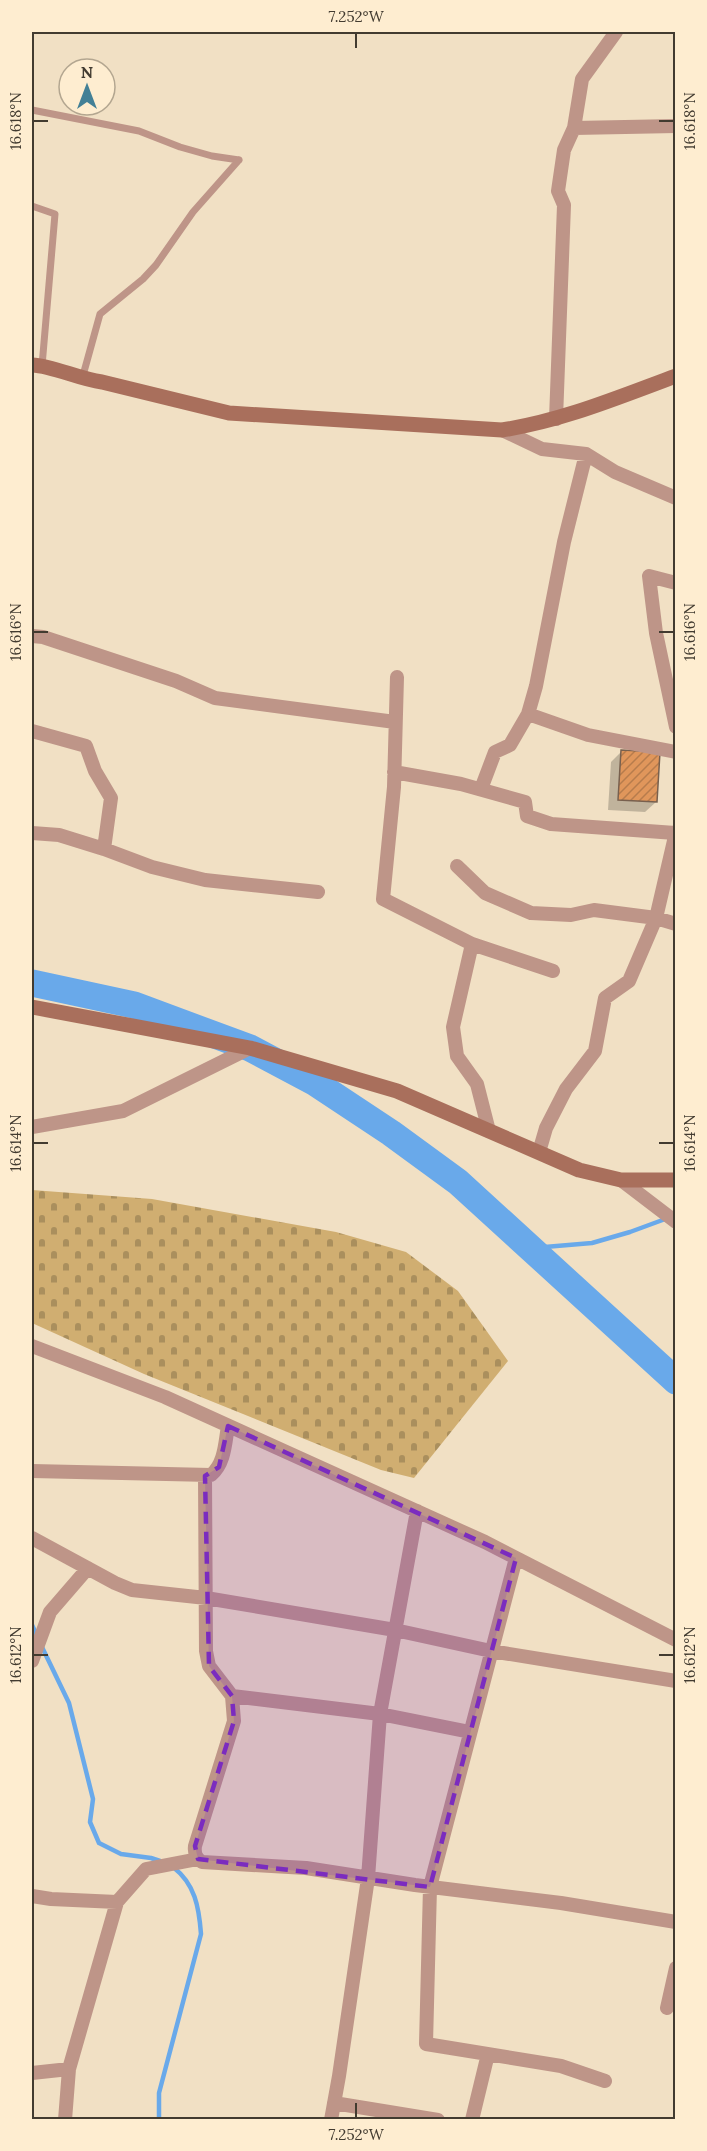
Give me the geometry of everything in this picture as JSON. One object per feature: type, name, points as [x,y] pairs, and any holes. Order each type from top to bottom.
[{"type":"main road","points":[[37,366],[82,379],[229,413],[502,430],[556,419],[675,376]]},
{"type":"main road","points":[[32,1007],[250,1048],[397,1091],[579,1170],[621,1180],[675,1180]]},
{"type":"street","points":[[556,419],[564,206],[558,191],[564,150],[574,129],[582,79],[616,32]]},
{"type":"street","points":[[574,129],[675,126]]},
{"type":"street","points":[[502,430],[542,449],[586,454],[615,472],[675,498]]},
{"type":"street","points":[[481,789],[495,752],[510,746],[528,714],[536,686],[564,542],[586,454]]},
{"type":"street","points":[[675,583],[649,576],[656,633],[675,727]]},
{"type":"street","points":[[32,636],[43,637],[176,681],[214,698],[395,722]]},
{"type":"street","points":[[397,677],[394,772],[383,899],[472,944],[553,972]]},
{"type":"street","points":[[528,714],[588,735],[675,752]]},
{"type":"street","points":[[32,731],[86,746],[96,771],[111,798],[104,849]]},
{"type":"street","points":[[394,772],[461,784],[525,802],[527,816],[551,824],[675,832],[656,918],[629,981],[605,998],[595,1051],[566,1089],[546,1128],[538,1152]]},
{"type":"street","points":[[32,833],[59,835],[152,867],[205,880],[318,892]]},
{"type":"street","points":[[457,866],[485,893],[531,913],[571,915],[594,910],[656,918],[675,924]]},
{"type":"street","points":[[472,944],[453,1027],[457,1056],[477,1084],[489,1131]]},
{"type":"street","points":[[32,1127],[123,1111],[250,1048]]},
{"type":"street","points":[[621,1180],[675,1222]]},
{"type":"street","points":[[32,1346],[165,1397],[417,1511],[516,1558],[675,1640]]},
{"type":"street","points":[[32,1471],[211,1475],[219,1467],[228,1426]]},
{"type":"street","points":[[205,1476],[206,1651],[209,1666],[232,1696],[234,1721],[195,1846],[195,1855],[198,1859],[202,1862],[306,1868],[430,1887],[561,1903],[675,1922]]},
{"type":"street","points":[[331,2120],[368,1878],[381,1714],[417,1511]]},
{"type":"street","points":[[32,1538],[132,1590],[206,1598],[395,1630],[491,1651],[675,1681]]},
{"type":"street","points":[[516,1558],[430,1887],[426,2044],[561,2066],[605,2081]]},
{"type":"street","points":[[32,1661],[50,1612],[88,1568]]},
{"type":"street","points":[[232,1696],[381,1714],[470,1732]]},
{"type":"street","points":[[65,2120],[69,2069],[117,1902],[146,1869],[198,1859]]},
{"type":"street","points":[[32,1896],[117,1902]]},
{"type":"street","points":[[668,2007],[675,1968]]},
{"type":"street","points":[[472,2120],[488,2054]]},
{"type":"street","points":[[32,2073],[69,2069]]},
{"type":"street","points":[[334,2103],[438,2120]]},
{"type":"lane","points":[[32,110],[139,131],[201,153],[239,160],[193,212],[156,265],[143,279],[100,314],[82,379]]},
{"type":"lane","points":[[32,206],[55,214],[37,366]]},
{"type":"highlighted area","points":[[228,1426],[516,1558],[430,1887],[198,1859],[195,1846],[234,1721],[232,1696],[209,1666],[205,1476],[219,1467]]},
{"type":"green space","points":[[32,1190],[152,1199],[336,1232],[406,1252],[458,1291],[508,1361],[414,1478],[381,1470],[144,1374],[32,1323]]},
{"type":"building","points":[[621,750],[660,752],[657,802],[618,800]]},
{"type":"waterway","points":[[32,983],[134,1005],[250,1048],[314,1082],[391,1133],[458,1182],[676,1381]]},
{"type":"waterway","points":[[533,1248],[592,1243],[668,1218]]},
{"type":"waterway","points":[[32,1625],[38,1638]]},
{"type":"waterway","points":[[41,1645],[69,1703],[93,1799],[90,1822],[99,1843],[121,1854],[160,1861]]},
{"type":"waterway","points":[[159,2120],[159,2093],[201,1934],[199,1915],[191,1889],[173,1867]]}]
